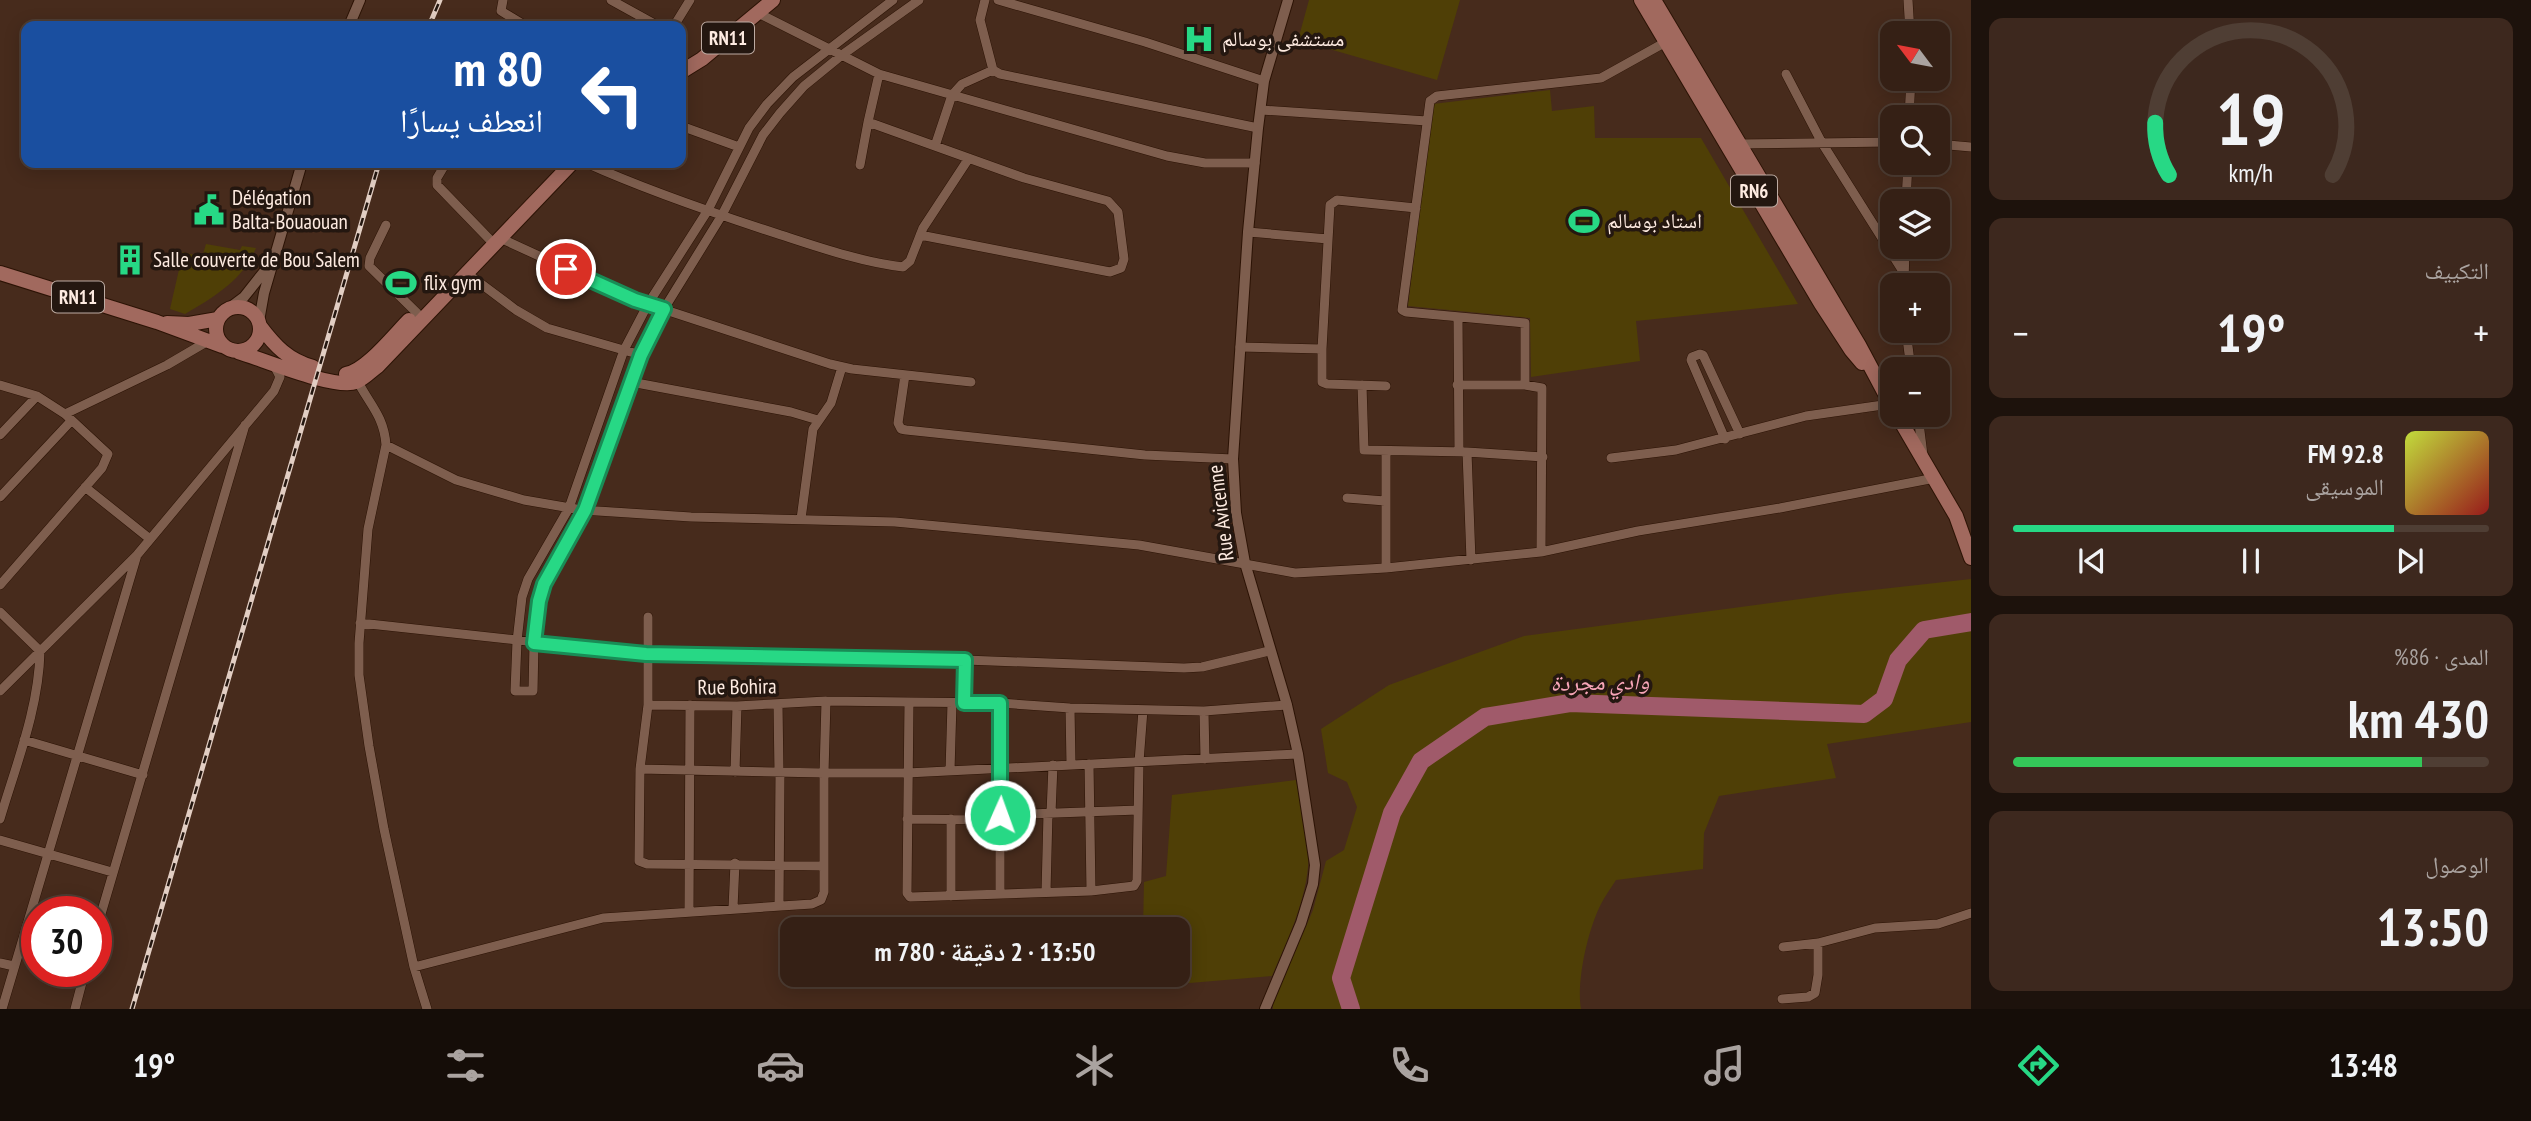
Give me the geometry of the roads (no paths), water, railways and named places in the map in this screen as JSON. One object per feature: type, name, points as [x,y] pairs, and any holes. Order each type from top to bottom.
[{"type":"main road","name":"RN11","points":[[686,69],[702,59],[773,0]]},
{"type":"main road","name":"RN6","points":[[1640,0],[1664,43],[1688,69]]},
{"type":"main road","name":"RN6","points":[[1654,0],[1688,69],[1814,280],[1851,351],[1880,388]]},
{"type":"main road","points":[[356,377],[378,366],[468,274],[558,168]]},
{"type":"main road","points":[[356,377],[417,313],[495,241],[567,168]]},
{"type":"main road","name":"RN11","points":[[0,273],[157,322],[230,351],[315,377],[348,384],[356,377]]},
{"type":"main road","name":"RN11","points":[[157,322],[189,324],[237,307],[246,308],[260,323],[273,344],[300,363],[356,377]]},
{"type":"main road","points":[[222,346],[215,330],[223,314]]},
{"type":"main road","points":[[238,352],[254,345],[260,323]]},
{"type":"main road","name":"RN6","points":[[1904,427],[1956,516],[1971,558]]},
{"type":"street","points":[[351,21],[360,0]]},
{"type":"street","points":[[503,0],[501,11],[518,21]]},
{"type":"street","points":[[611,0],[649,21]]},
{"type":"street","points":[[677,21],[690,0]]},
{"type":"street","points":[[893,0],[793,76],[767,104],[749,128],[708,210],[648,304],[624,350],[569,508],[528,579],[522,597],[515,691],[533,691],[534,643],[544,584],[585,510],[641,355],[664,309],[722,215],[763,135],[804,86],[919,0]]},
{"type":"street","points":[[985,0],[980,20],[993,70],[1000,74],[1258,128]]},
{"type":"street","points":[[998,0],[1145,42],[1264,81]]},
{"type":"street","name":"Rue Avicenne","points":[[1265,1009],[1301,923],[1313,884],[1314,848],[1287,705],[1245,563],[1236,513],[1233,459],[1248,232],[1258,128],[1264,81],[1288,0]]},
{"type":"street","points":[[1908,0],[1909,21]]},
{"type":"street","points":[[758,13],[879,74],[1167,156],[1205,163],[1255,163]]},
{"type":"street","points":[[1525,385],[1526,325],[1406,313],[1402,310],[1430,101],[1437,96],[1601,78],[1664,43]]},
{"type":"street","points":[[935,146],[952,95],[962,84],[993,70]]},
{"type":"street","points":[[860,165],[879,74]]},
{"type":"street","points":[[1786,75],[1822,143],[1904,273]]},
{"type":"street","points":[[1261,110],[1427,121]]},
{"type":"street","points":[[868,122],[1024,178],[1108,201],[1118,212],[1124,259],[1121,268],[1110,272],[920,235]]},
{"type":"street","points":[[686,128],[739,147]]},
{"type":"street","points":[[1733,144],[1880,142]]},
{"type":"street","points":[[1950,145],[1971,147]]},
{"type":"street","points":[[598,168],[708,210],[821,248],[903,267],[969,158]]},
{"type":"street","points":[[260,323],[273,260],[301,168]]},
{"type":"street","points":[[443,168],[437,178],[437,185],[495,241],[648,304],[842,367],[971,382]]},
{"type":"street","points":[[1386,386],[1324,384],[1322,379],[1330,205],[1334,201],[1416,208]]},
{"type":"street","points":[[386,225],[370,258],[369,266],[417,313]]},
{"type":"street","points":[[1248,232],[1328,239]]},
{"type":"street","points":[[1904,273],[1905,259]]},
{"type":"street","points":[[223,314],[244,297],[273,260]]},
{"type":"street","points":[[468,274],[516,310],[547,328],[641,355]]},
{"type":"street","points":[[1458,317],[1457,385],[1471,560]]},
{"type":"street","points":[[0,497],[68,418],[208,341]]},
{"type":"street","points":[[1240,347],[1322,349]]},
{"type":"street","points":[[1725,439],[1691,360],[1700,354],[1703,355],[1740,434]]},
{"type":"street","points":[[0,691],[137,555],[278,386],[280,377],[273,363]]},
{"type":"street","points":[[801,519],[813,429],[831,402],[842,367]]},
{"type":"street","points":[[905,375],[898,423],[901,429],[1145,455],[1233,459]]},
{"type":"street","points":[[356,377],[386,431],[386,445],[368,529],[360,623],[359,675],[369,746],[414,967],[427,1009]]},
{"type":"street","points":[[631,382],[791,412],[818,420]]},
{"type":"street","points":[[0,385],[37,396],[68,418],[108,454],[103,468],[0,585]]},
{"type":"street","points":[[1362,385],[1363,448],[1367,450],[1543,457]]},
{"type":"street","points":[[1457,385],[1525,385],[1542,388],[1541,552]]},
{"type":"street","points":[[0,435],[37,396]]},
{"type":"street","points":[[1611,458],[1676,450],[1725,439],[1806,415],[1880,410]]},
{"type":"street","points":[[105,896],[244,425]]},
{"type":"street","points":[[1920,427],[1924,460]]},
{"type":"street","points":[[386,445],[456,480],[513,497],[569,508],[691,517],[895,522],[1126,544],[1295,573],[1386,568],[1541,552],[1638,531],[1780,508],[1935,478]]},
{"type":"street","points":[[1386,451],[1386,568]]},
{"type":"street","points":[[85,487],[150,539]]},
{"type":"street","points":[[1347,498],[1385,501]]},
{"type":"street","points":[[2,1009],[137,555]]},
{"type":"street","points":[[0,612],[40,651],[38,679],[24,740],[0,819]]},
{"type":"street","points":[[648,617],[648,705],[640,769],[639,862],[824,866]]},
{"type":"street","points":[[360,623],[646,654],[965,660],[1184,668],[1202,667],[1269,651]]},
{"type":"street","points":[[964,703],[965,660]]},
{"type":"street","points":[[414,967],[603,918],[819,902],[824,892],[826,701]]},
{"type":"street","name":"Rue Bohira","points":[[648,705],[737,706],[826,701],[1000,703],[1070,708],[1204,711],[1287,705]]},
{"type":"street","points":[[909,702],[906,773],[907,895],[1091,891],[1131,887],[1136,884],[1143,710]]},
{"type":"street","points":[[950,771],[952,703]]},
{"type":"street","points":[[1000,703],[1000,894]]},
{"type":"street","points":[[778,704],[779,906]]},
{"type":"street","points":[[689,912],[690,705]]},
{"type":"street","points":[[735,772],[737,706]]},
{"type":"street","points":[[1070,708],[1071,764]]},
{"type":"street","points":[[1204,711],[1205,759]]},
{"type":"street","points":[[24,740],[143,775]]},
{"type":"street","points":[[640,769],[906,773],[1298,754]]},
{"type":"street","points":[[1089,764],[1091,891]]},
{"type":"street","points":[[1046,892],[1053,765]]},
{"type":"street","points":[[907,819],[1000,818],[1138,810]]},
{"type":"street","points":[[951,818],[951,896]]},
{"type":"street","points":[[0,840],[112,872]]},
{"type":"street","points":[[733,908],[735,863]]},
{"type":"street","points":[[1783,947],[1818,943],[1875,928],[1938,924],[1971,913]]},
{"type":"street","points":[[1782,999],[1808,997],[1815,993],[1818,943]]},
{"type":"street","points":[[0,963],[14,966]]},
{"type":"street","points":[[75,1009],[81,987]]},
{"type":"waterway","name":"وادي مجردة","points":[[1351,1009],[1341,978],[1392,813],[1421,761],[1485,717],[1570,703],[1864,714],[1884,699],[1898,660],[1924,630],[1971,622]]},
{"type":"railway","points":[[431,21],[440,0]]},
{"type":"railway","points":[[132,1009],[378,168]]},
{"type":"place","name":"مستشفى بوسالم","points":[[1199,39]]},
{"type":"place","name":"Délégation Balta-Bouaouan","points":[[209,210]]},
{"type":"place","name":"استاد بوسالم","points":[[1584,221]]},
{"type":"place","name":"Salle couverte de Bou Salem","points":[[130,260]]},
{"type":"place","name":"flix gym","points":[[401,283]]}]
